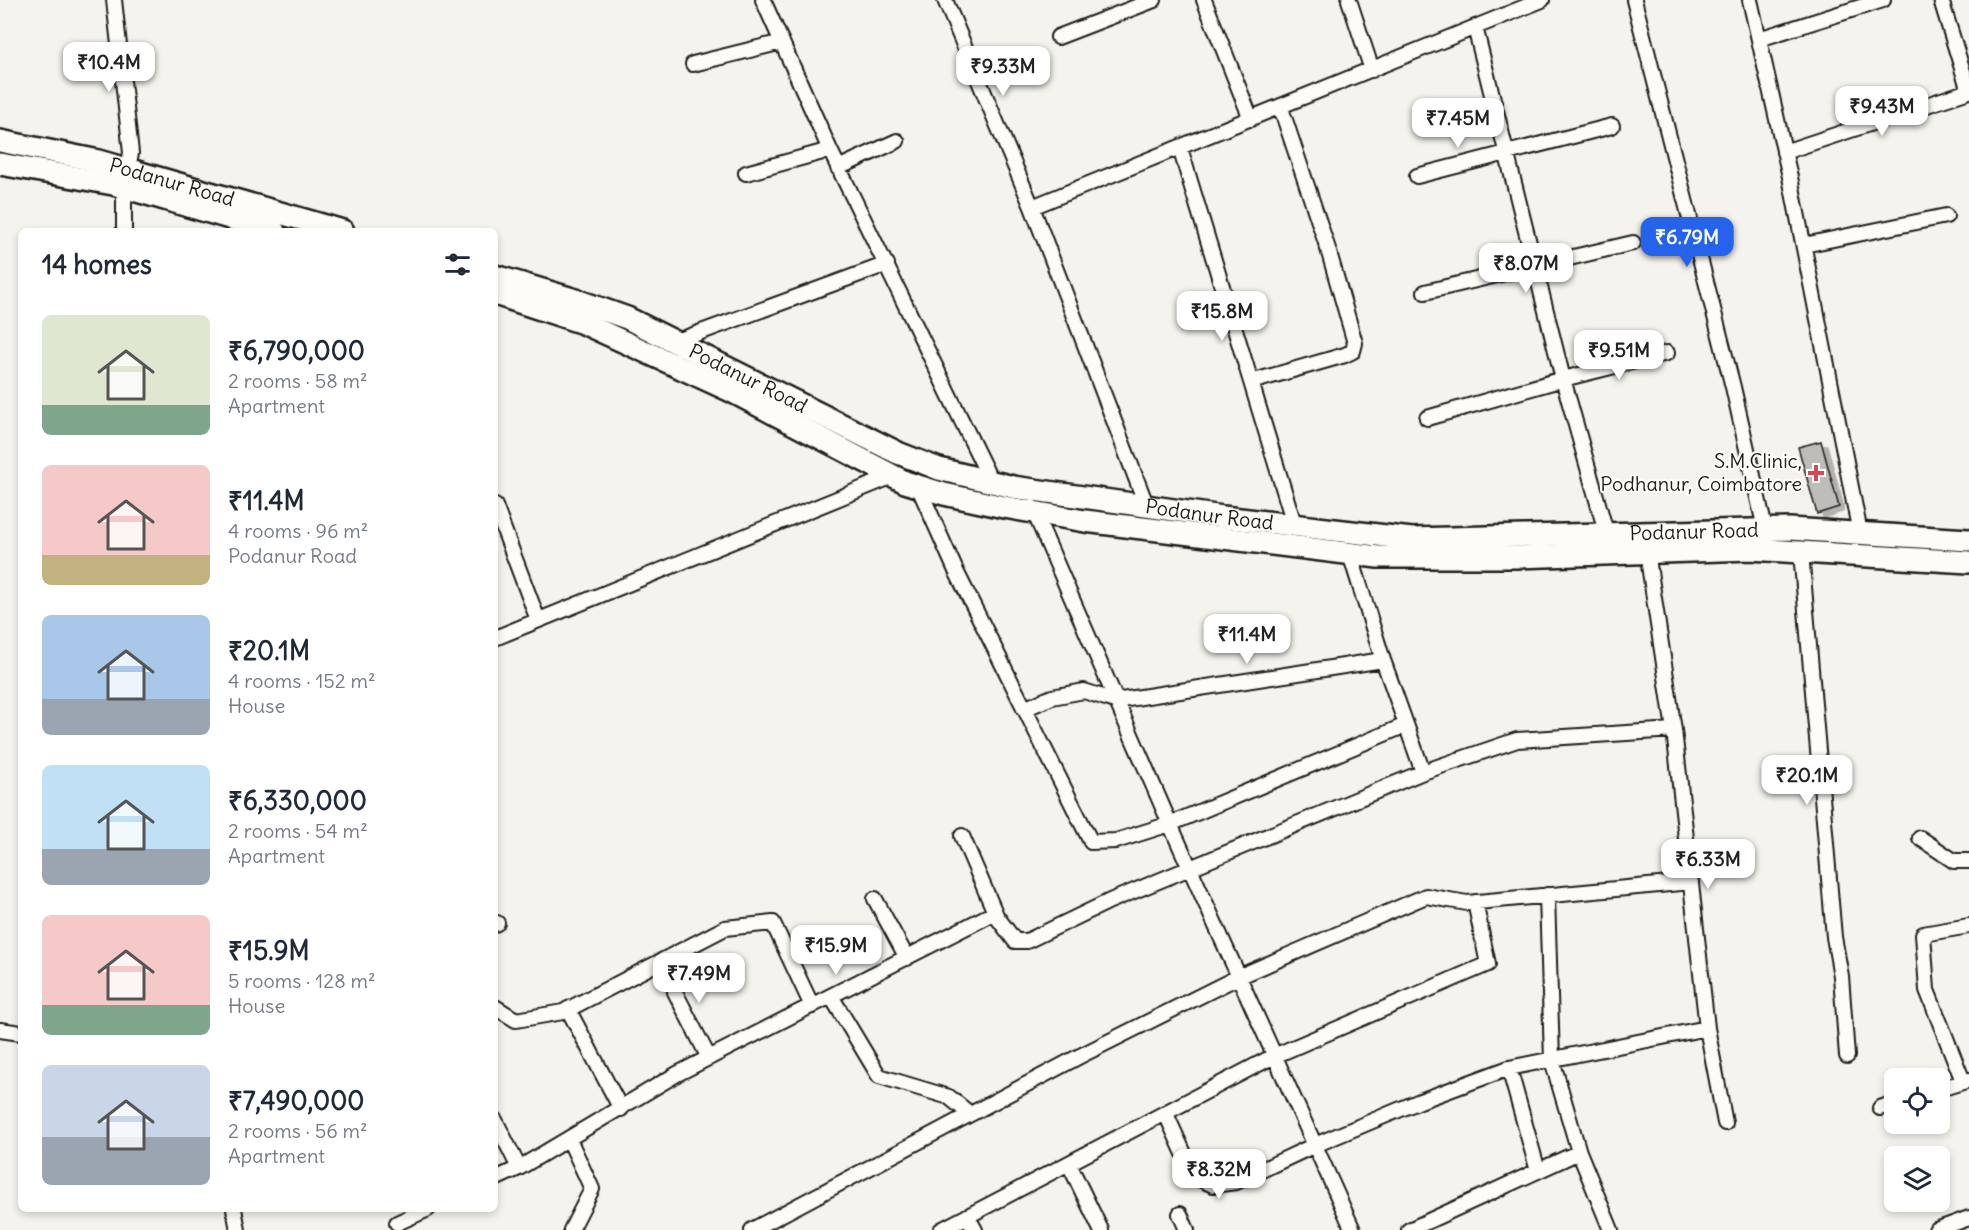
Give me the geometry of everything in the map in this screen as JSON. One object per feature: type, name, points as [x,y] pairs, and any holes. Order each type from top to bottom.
[{"type":"main road","name":"Podanur Road","points":[[0,141],[126,178],[331,228]]},
{"type":"main road","points":[[0,164],[126,178],[266,228]]},
{"type":"main road","name":"Podanur Road","points":[[498,277],[617,315],[898,453],[939,469],[992,482],[1147,507],[1294,527],[1412,539],[1609,543]]},
{"type":"main road","points":[[498,295],[583,322],[731,391],[893,476],[918,486],[1085,521],[1350,554],[1432,557],[1648,541],[1969,562]]},
{"type":"main road","name":"Podanur Road","points":[[1648,541],[1765,529],[1969,540]]},
{"type":"street","points":[[114,0],[131,153],[126,178],[124,228]]},
{"type":"street","points":[[763,0],[838,168],[992,482]]},
{"type":"street","points":[[945,0],[1032,207],[1147,507]]},
{"type":"street","points":[[1058,37],[1154,0]]},
{"type":"street","points":[[1204,0],[1251,119]]},
{"type":"street","points":[[1349,0],[1372,70]]},
{"type":"street","points":[[1032,207],[1281,108],[1542,0]]},
{"type":"street","points":[[1634,0],[1733,387],[1765,529]]},
{"type":"street","points":[[1750,0],[1804,245],[1860,533]]},
{"type":"street","points":[[1759,39],[1883,0]]},
{"type":"street","points":[[1784,152],[1969,91],[1941,0]]},
{"type":"street","points":[[1475,27],[1563,379],[1609,543]]},
{"type":"street","points":[[693,64],[782,42]]},
{"type":"street","points":[[1251,382],[1345,355],[1353,351],[1355,343],[1328,249],[1281,108]]},
{"type":"street","points":[[1417,176],[1612,126]]},
{"type":"street","points":[[838,168],[897,141]]},
{"type":"street","points":[[1180,148],[1294,527]]},
{"type":"street","points":[[746,173],[830,150]]},
{"type":"street","points":[[1804,245],[1946,216]]},
{"type":"street","points":[[1425,292],[1633,243]]},
{"type":"street","points":[[674,342],[887,264]]},
{"type":"street","points":[[1427,418],[1563,379],[1667,353]]},
{"type":"street","points":[[498,637],[893,476]]},
{"type":"street","points":[[918,486],[1024,709],[1091,842],[1116,841],[1170,824],[1406,726]]},
{"type":"street","points":[[1034,490],[1031,511],[1353,1230]]},
{"type":"street","points":[[498,514],[538,620]]},
{"type":"street","points":[[1648,541],[1649,565],[1674,730],[1707,1028],[1725,1123]]},
{"type":"street","points":[[1801,552],[1834,937],[1841,976],[1847,1056]]},
{"type":"street","points":[[1350,554],[1383,660],[1423,772]]},
{"type":"street","points":[[1024,709],[1052,697],[1084,691],[1115,701],[1383,660]]},
{"type":"street","points":[[962,837],[996,915],[1015,941],[1027,941],[1110,901],[1423,772],[1518,740],[1674,730]]},
{"type":"street","points":[[1920,838],[1954,861],[1969,861]]},
{"type":"street","points":[[752,1230],[1078,1057],[1238,977],[1426,896],[1475,902],[1691,882]]},
{"type":"street","points":[[1546,895],[1552,1060],[1579,1152],[1611,1230]]},
{"type":"street","points":[[875,899],[907,958]]},
{"type":"street","points":[[941,1230],[1274,1056],[1488,964],[1475,902]]},
{"type":"street","points":[[498,1178],[519,1168],[709,1058],[994,913],[996,915]]},
{"type":"street","points":[[498,1009],[516,1020],[568,1009],[725,928],[773,923],[812,1006]]},
{"type":"street","points":[[1950,1086],[1966,1081],[1927,990],[1923,934],[1969,926]]},
{"type":"street","points":[[671,956],[675,992],[709,1058]]},
{"type":"street","points":[[831,996],[879,1076],[949,1097],[970,1114]]},
{"type":"street","points":[[568,1009],[621,1109]]},
{"type":"street","points":[[1166,1114],[1191,1169],[1202,1180],[1214,1185],[1236,1182],[1315,1145],[1420,1101],[1509,1068],[1707,1028]]},
{"type":"street","points":[[0,1030],[18,1033]]},
{"type":"street","points":[[1509,1068],[1538,1171]]},
{"type":"street","points":[[1880,1108],[1884,1107]]},
{"type":"street","points":[[498,1126],[519,1168]]},
{"type":"street","points":[[569,1139],[592,1190],[571,1230]]},
{"type":"street","points":[[1409,1230],[1579,1152]]},
{"type":"street","points":[[1069,1164],[1101,1230]]},
{"type":"street","points":[[235,1212],[238,1230]]},
{"type":"street","points":[[397,1223],[421,1212]]},
{"type":"street","points":[[1180,1214],[1187,1230]]},
{"type":"street","points":[[968,1216],[975,1230]]},
{"type":"street","points":[[1936,1230],[1969,1218]]},
{"type":"building","points":[[1821,441],[1839,507],[1817,514],[1798,447]]},
{"type":"place","name":"S.M.Clinic, Podhanur, Coimbatore","points":[[1816,473]]}]
